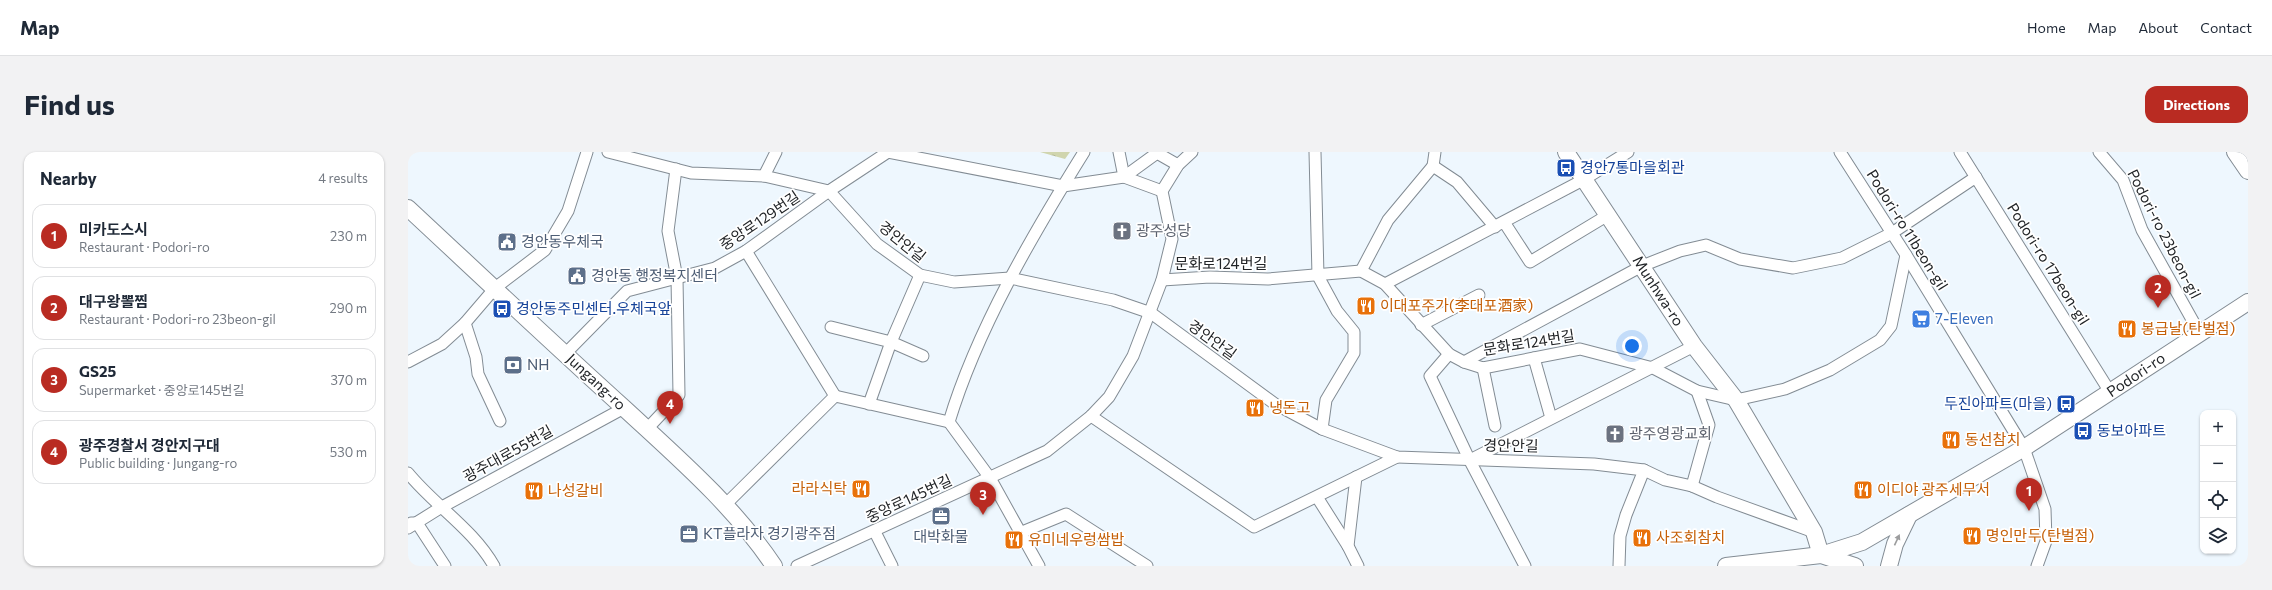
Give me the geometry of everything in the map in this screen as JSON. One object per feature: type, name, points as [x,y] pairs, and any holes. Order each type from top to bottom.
[{"type":"street","points":[[408,362],[442,344],[465,323],[495,288],[545,250],[568,211],[587,152]]},
{"type":"street","points":[[608,152],[691,173],[764,176],[829,191]]},
{"type":"street","points":[[764,176],[776,152]]},
{"type":"street","name":"중앙로129번길","points":[[565,354],[627,290],[715,268],[746,251],[829,191],[888,152],[1063,186],[1124,177]]},
{"type":"street","points":[[949,422],[959,389],[1010,278],[1084,152]]},
{"type":"street","points":[[1119,152],[1124,177]]},
{"type":"street","points":[[1124,177],[1162,191],[1178,165],[1192,152]]},
{"type":"street","points":[[1315,152],[1318,276],[1337,311],[1354,332],[1354,353],[1326,400],[1322,429]]},
{"type":"street","points":[[1361,271],[1388,220],[1433,166],[1435,152]]},
{"type":"street","name":"Munhwa-ro","points":[[1566,152],[1583,180],[1608,215],[1694,346],[1736,400],[1814,532],[1821,555]]},
{"type":"street","points":[[1385,284],[1583,180],[1628,152]]},
{"type":"street","name":"Podori-ro 11beon-gil","points":[[1840,152],[1906,255],[2024,448]]},
{"type":"street","name":"Podori-ro 17beon-gil","points":[[1960,152],[2110,392]]},
{"type":"street","name":"Podori-ro 23beon-gil","points":[[2098,152],[2123,180],[2142,230],[2198,332]]},
{"type":"street","points":[[2235,152],[2248,171]]},
{"type":"street","points":[[1124,177],[1157,153],[1178,165]]},
{"type":"street","points":[[1433,166],[1457,182],[1499,225],[1530,262],[1608,215]]},
{"type":"street","points":[[647,429],[679,395],[677,278],[668,231],[676,169]]},
{"type":"street","points":[[1464,362],[1642,266],[1680,251],[1706,245],[1740,259],[1793,268],[1842,258],[1892,233],[1976,177]]},
{"type":"street","name":"경안안길","points":[[829,191],[877,244],[920,275],[954,282],[1010,278],[1113,300],[1151,313],[1275,404],[1322,429],[1397,457],[1594,464],[1644,470],[1666,480],[1692,486],[1723,500],[1814,532]]},
{"type":"street","name":"중앙로145번길","points":[[797,566],[875,532],[1047,451],[1090,416],[1109,397],[1133,356],[1151,313],[1162,280],[1172,239],[1162,191]]},
{"type":"street","name":"Jungang-ro","points":[[408,208],[647,429],[725,505],[750,532],[774,566]]},
{"type":"street","points":[[746,251],[835,396],[949,422],[990,478],[1022,532],[1039,566]]},
{"type":"street","points":[[1736,400],[1785,389],[1830,370],[1880,340],[1891,326],[1906,255]]},
{"type":"street","name":"문화로124번길","points":[[1162,280],[1210,277],[1268,279],[1318,276],[1361,271],[1385,284],[1449,354],[1464,362],[1483,368],[1580,349],[1653,368],[1697,391],[1736,400]]},
{"type":"street","points":[[869,404],[891,342],[920,275]]},
{"type":"street","points":[[1421,325],[1479,295]]},
{"type":"street","name":"Podori-ro","points":[[1821,555],[1862,542],[2024,448],[2198,332],[2248,302]]},
{"type":"street","points":[[465,323],[476,357],[478,374],[500,421]]},
{"type":"street","points":[[831,327],[891,342],[923,356]]},
{"type":"street","points":[[1470,460],[1694,346]]},
{"type":"street","points":[[1449,354],[1430,376],[1470,460],[1525,566]]},
{"type":"street","points":[[1534,358],[1551,418]]},
{"type":"street","points":[[1483,368],[1495,426]]},
{"type":"street","points":[[1692,486],[1709,425],[1697,391]]},
{"type":"street","points":[[725,505],[835,396]]},
{"type":"street","name":"광주대로55번길","points":[[411,525],[624,408]]},
{"type":"street","points":[[1090,416],[1254,527],[1397,457]]},
{"type":"street","points":[[2024,448],[2044,509],[2046,541],[2037,566]]},
{"type":"street","points":[[1619,566],[1620,536],[1626,515],[1644,470]]},
{"type":"street","points":[[408,473],[440,508],[470,533],[494,566]]},
{"type":"street","points":[[1348,546],[1356,477]]},
{"type":"street","points":[[1317,497],[1348,546],[1358,566]]},
{"type":"street","points":[[1022,532],[1066,514],[1141,565]]},
{"type":"street","points":[[1889,566],[1895,544],[1909,514]]},
{"type":"street","points":[[411,525],[445,566]]},
{"type":"street","points":[[875,532],[892,566]]},
{"type":"street","points":[[1726,566],[1821,555],[1855,566]]},
{"type":"green space","points":[[1040,152],[1070,152],[1065,159]]},
{"type":"place","name":"경안7통마을회관","points":[[1566,168]]},
{"type":"place","name":"광주성당","points":[[1122,231]]},
{"type":"place","name":"경안동우체국","points":[[507,242]]},
{"type":"place","name":"경안동 행정복지센터","points":[[577,276]]},
{"type":"place","name":"이대포주가(李대포酒家)","points":[[1366,306]]},
{"type":"place","name":"대구왕뽈찜","points":[[2158,308]]},
{"type":"place","name":"경안동주민센터.우체국앞","points":[[502,309]]},
{"type":"place","name":"7-Eleven","points":[[1921,319]]},
{"type":"place","name":"봉급날(탄벌점)","points":[[2127,329]]},
{"type":"place","name":"NH","points":[[513,365]]},
{"type":"place","name":"두진아파트(마을)","points":[[2066,404]]},
{"type":"place","name":"냉돈고","points":[[1255,408]]},
{"type":"place","name":"광주경찰서 경안지구대","points":[[670,424]]},
{"type":"place","name":"동보아파트","points":[[2083,431]]},
{"type":"place","name":"광주영광교회","points":[[1615,434]]},
{"type":"place","name":"동선참치","points":[[1951,440]]},
{"type":"place","name":"라라식탁","points":[[861,489]]},
{"type":"place","name":"이디야 광주세무서","points":[[1863,490]]},
{"type":"place","name":"나성갈비","points":[[534,491]]},
{"type":"place","name":"미카도스시","points":[[2029,511]]},
{"type":"place","name":"GS25","points":[[983,515]]},
{"type":"place","name":"대박화물","points":[[941,516]]},
{"type":"place","name":"KT플라자 경기광주점","points":[[689,534]]},
{"type":"place","name":"명인만두(탄벌점)","points":[[1972,536]]},
{"type":"place","name":"사조회참치","points":[[1642,538]]},
{"type":"place","name":"유미네우렁쌈밥","points":[[1014,540]]}]
